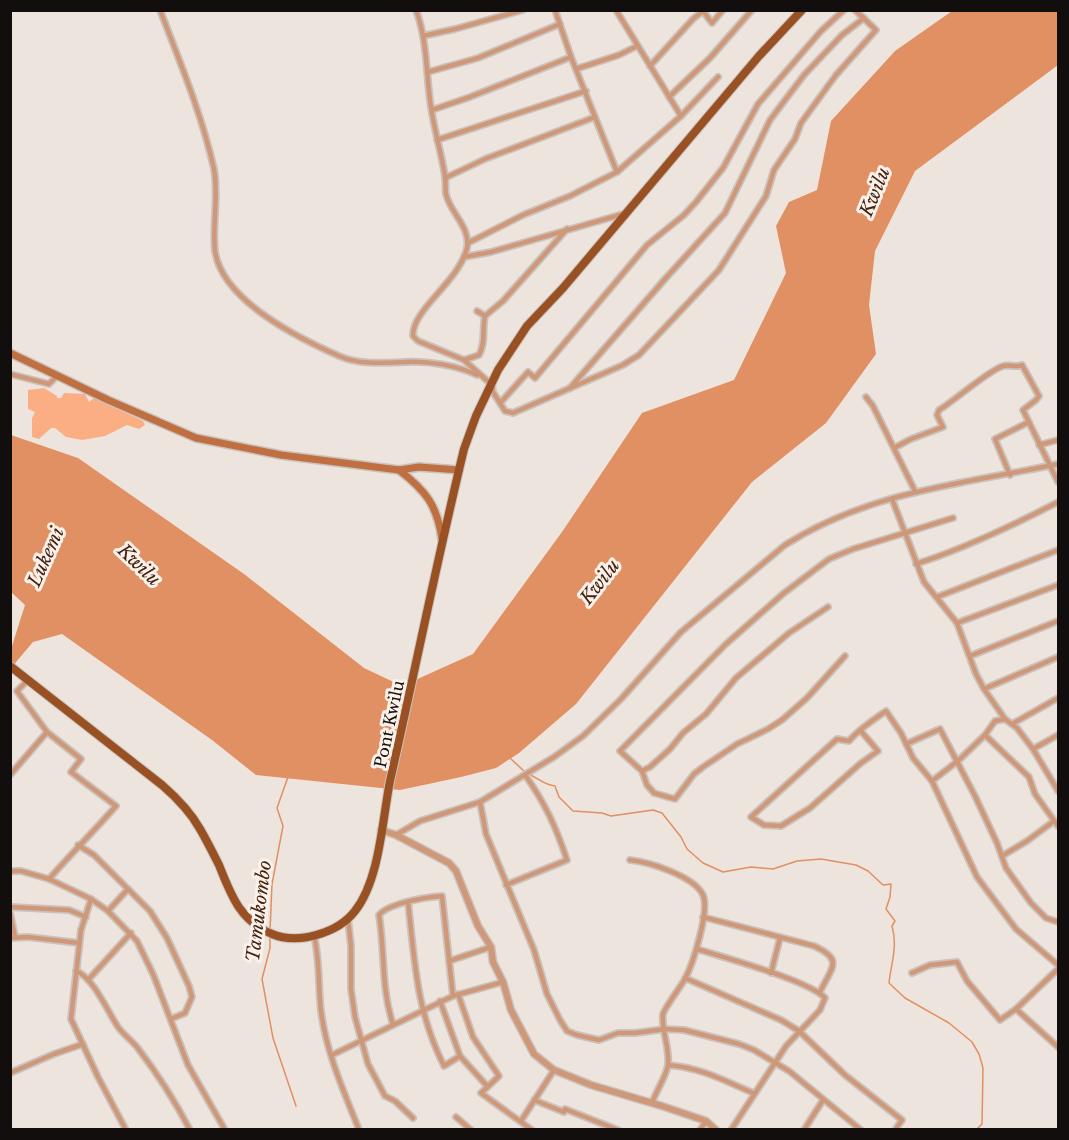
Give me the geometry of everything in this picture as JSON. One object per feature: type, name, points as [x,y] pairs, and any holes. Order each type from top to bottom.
[{"type":"highway","name":"Pont Kwilu","points":[[348,919],[356,910],[371,877],[464,449],[498,370],[527,326],[563,288],[796,13]]},
{"type":"highway","points":[[10,666],[162,784],[183,803],[199,826],[237,907],[248,919],[274,936],[292,937],[314,936],[348,919]]},
{"type":"main road","points":[[10,353],[196,438],[281,455],[399,470],[419,467],[459,470]]},
{"type":"main road","points":[[399,470],[421,488],[432,503],[440,523],[443,543]]},
{"type":"street","points":[[160,10],[193,98],[214,170],[215,249],[221,268],[233,289],[284,327],[342,357],[377,363],[430,363],[452,367],[482,377]]},
{"type":"street","points":[[416,10],[423,36],[432,110],[446,193],[450,207],[462,224],[468,243],[455,275],[419,316],[414,325],[413,336],[418,341],[464,360],[492,385],[493,392],[506,411],[513,413],[623,366],[639,355],[719,270],[766,196],[774,170],[795,139],[801,123],[836,75],[876,30],[855,10]]},
{"type":"street","points":[[423,36],[523,10]]},
{"type":"street","points":[[555,10],[571,57],[617,172]]},
{"type":"street","points":[[616,10],[681,116]]},
{"type":"street","points":[[650,66],[703,11],[712,23],[723,10]]},
{"type":"street","points":[[669,97],[711,58],[752,10]]},
{"type":"street","points":[[501,402],[528,372],[535,378],[647,245],[684,215],[696,202],[723,168],[759,104],[821,31],[844,10]]},
{"type":"street","points":[[568,390],[725,213],[770,120],[804,75],[842,35],[864,18]]},
{"type":"street","points":[[428,72],[478,58],[560,24]]},
{"type":"street","points":[[576,69],[619,55],[638,46]]},
{"type":"street","points":[[432,110],[571,57]]},
{"type":"street","points":[[468,243],[617,172],[681,116],[718,77]]},
{"type":"street","points":[[437,140],[586,91]]},
{"type":"street","points":[[445,178],[485,159],[595,117]]},
{"type":"street","points":[[464,257],[491,252],[625,214]]},
{"type":"street","points":[[464,360],[481,353],[485,316],[503,301],[567,229]]},
{"type":"street","points":[[477,311],[485,316]]},
{"type":"street","points":[[894,448],[943,427],[937,415],[939,410],[1004,366],[1022,365],[1038,393],[1036,400],[1023,410],[1059,482]]},
{"type":"street","points":[[10,374],[49,384],[57,376]]},
{"type":"street","points":[[866,397],[873,406],[915,491]]},
{"type":"street","points":[[1010,474],[995,439],[1029,422]]},
{"type":"street","points":[[1039,444],[1059,440]]},
{"type":"street","points":[[396,835],[420,821],[480,802],[554,757],[595,725],[681,632],[785,545],[834,518],[861,507],[915,491],[1059,464]]},
{"type":"street","points":[[892,499],[924,582],[957,623],[984,689],[1005,719],[1017,728],[1033,749],[1059,791]]},
{"type":"street","points":[[916,564],[984,539],[1059,502]]},
{"type":"street","points":[[845,656],[807,698],[782,720],[737,744],[703,767],[694,774],[675,799],[654,793],[646,785],[642,771],[620,751],[726,644],[784,593],[829,559],[904,532],[952,518]]},
{"type":"street","points":[[937,597],[1059,550]]},
{"type":"street","points":[[957,623],[1059,585]]},
{"type":"street","points":[[642,771],[650,767],[670,749],[683,733],[706,714],[736,678],[789,633],[828,607]]},
{"type":"street","points":[[970,656],[1059,621]]},
{"type":"street","points":[[984,689],[1059,657]]},
{"type":"street","points":[[27,679],[17,691],[47,732],[81,759],[71,772],[116,806],[49,879]]},
{"type":"street","points":[[1012,724],[1059,698]]},
{"type":"street","points":[[860,730],[878,751],[810,808],[781,826],[764,825],[751,817],[802,768],[837,739],[849,741],[860,730],[886,711],[913,758],[932,781],[977,878],[1016,929],[1059,967],[1016,1009],[1000,1020],[967,981],[957,962],[930,965],[912,973]]},
{"type":"street","points":[[932,781],[985,735],[995,722],[1005,719]]},
{"type":"street","points":[[906,744],[940,729],[975,795],[1006,868],[1031,903],[1046,918],[1058,920]]},
{"type":"street","points":[[10,775],[47,732]]},
{"type":"street","points":[[985,735],[1029,777],[1035,794],[1059,826]]},
{"type":"street","points":[[1033,749],[1059,735]]},
{"type":"street","points":[[506,885],[567,860],[556,825],[545,803],[525,774]]},
{"type":"street","points":[[1051,780],[1059,777]]},
{"type":"street","points":[[480,802],[486,834],[534,950],[548,994],[567,1031],[599,1040],[618,1033],[665,1029],[684,1030],[739,1044],[776,1062],[861,1130]]},
{"type":"street","points":[[1002,856],[1054,821]]},
{"type":"street","points":[[381,830],[396,835],[449,863],[456,871],[478,926],[491,947],[493,962],[503,982],[511,1010],[534,1054],[554,1070],[591,1085],[706,1121],[717,1130]]},
{"type":"street","points":[[78,845],[94,855],[150,911],[168,938],[192,997],[184,1013],[171,1018]]},
{"type":"street","points":[[630,860],[660,867],[689,882],[703,894],[703,917],[697,949],[686,978],[663,1013],[668,1065],[652,1103]]},
{"type":"street","points":[[10,871],[21,871],[49,879],[92,899],[108,910],[137,940],[171,1018],[188,1065],[225,1130]]},
{"type":"street","points":[[108,910],[128,889]]},
{"type":"street","points":[[393,1024],[386,994],[379,915],[383,910],[408,902],[442,896],[455,995],[473,1037],[499,1076],[481,1093],[532,1130]]},
{"type":"street","points":[[92,899],[81,930],[71,1019],[126,1130]]},
{"type":"street","points":[[408,902],[417,987],[430,1037],[444,1066],[460,1056]]},
{"type":"street","points":[[10,907],[69,910],[86,917]]},
{"type":"street","points":[[10,913],[13,937],[79,943]]},
{"type":"street","points":[[703,917],[814,946],[828,952],[833,959],[833,966],[820,992]]},
{"type":"street","points":[[348,919],[351,946],[351,989],[355,1017],[362,1041],[375,1080],[385,1096],[395,1101],[413,1118]]},
{"type":"street","points":[[88,980],[131,933]]},
{"type":"street","points":[[314,936],[317,947],[321,1013],[338,1078],[358,1127]]},
{"type":"street","points":[[771,973],[780,938]]},
{"type":"street","points":[[449,961],[491,947]]},
{"type":"street","points":[[697,949],[771,973],[820,992],[825,998],[820,1010],[799,1031],[753,1094],[732,1129]]},
{"type":"street","points":[[76,971],[88,980],[119,1029],[136,1046],[164,1084],[190,1130]]},
{"type":"street","points":[[686,978],[781,1020],[799,1031],[845,1075],[902,1120],[895,1130]]},
{"type":"street","points":[[332,1055],[440,1001],[503,982]]},
{"type":"street","points":[[440,1001],[460,1056],[488,1086]]},
{"type":"street","points":[[1016,1009],[1059,1047]]},
{"type":"street","points":[[10,1073],[83,1044]]},
{"type":"street","points":[[668,1065],[696,1068],[753,1094]]},
{"type":"street","points":[[521,1121],[554,1070]]},
{"type":"street","points":[[534,1100],[564,1112],[565,1109],[618,1130]]},
{"type":"street","points":[[804,1130],[823,1100]]},
{"type":"street","points":[[456,1117],[471,1130]]},
{"type":"street","points":[[700,1130],[706,1121]]},
{"type":"shaded area","points":[[44,388],[57,398],[61,398],[64,393],[85,394],[89,402],[94,398],[97,399],[143,421],[145,425],[139,429],[127,425],[105,436],[82,440],[66,437],[55,428],[51,428],[39,439],[32,437],[32,418],[35,412],[28,409],[28,390]]},
{"type":"water","points":[[952,11],[1058,11],[1058,65],[915,171],[875,251],[869,305],[876,354],[826,423],[752,482],[576,704],[519,753],[496,768],[400,790],[256,775],[212,740],[62,634],[33,642],[16,662],[11,674],[11,649],[25,605],[11,592],[11,435],[78,458],[244,574],[364,668],[402,686],[473,654],[562,532],[642,413],[734,380],[786,273],[776,226],[789,202],[817,190],[831,121],[895,51]]},
{"type":"waterway","points":[[511,759],[525,772]]},
{"type":"waterway","points":[[529,774],[555,786],[559,797],[573,811],[602,813],[611,816],[653,810],[662,813],[681,837],[687,849],[703,863],[723,872],[751,867],[773,869],[797,861],[821,859],[856,865],[868,871],[883,885],[891,884],[886,909],[895,921],[892,926],[894,948],[889,983],[905,998],[949,1023],[972,1042],[983,1068],[982,1124],[976,1130]]},
{"type":"waterway","name":"Tamukombo","points":[[270,931],[272,884],[283,826],[277,808],[288,777]]},
{"type":"waterway","name":"Tamukombo","points":[[270,936],[270,948],[262,979],[273,1038],[296,1106]]},
{"type":"water label","name":"Kwilu","points":[[875,192]]},
{"type":"water label","name":"Lukemi","points":[[46,557]]},
{"type":"water label","name":"Kwilu","points":[[139,565]]},
{"type":"water label","name":"Kwilu","points":[[600,582]]}]
